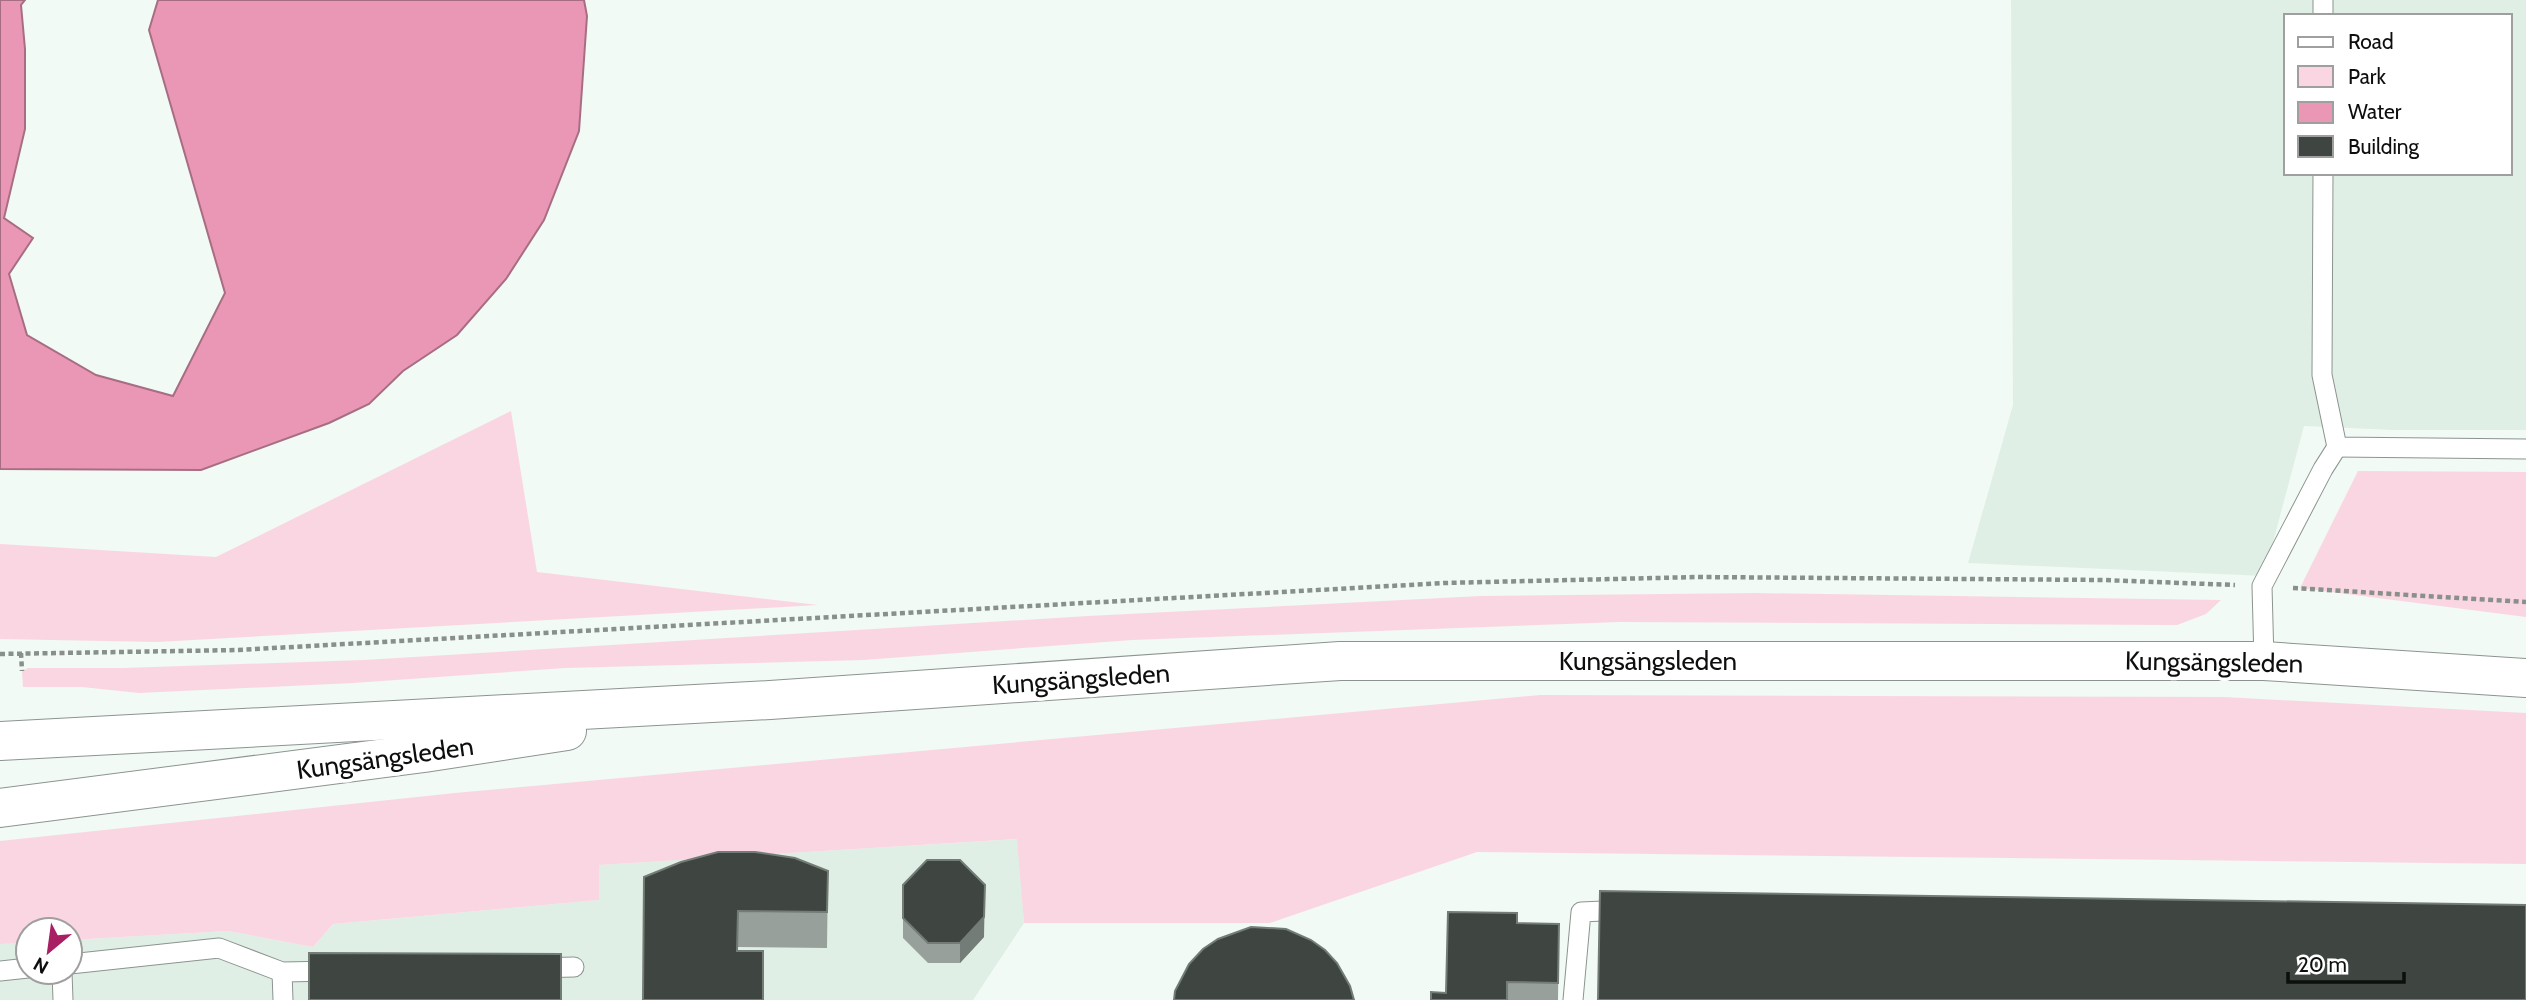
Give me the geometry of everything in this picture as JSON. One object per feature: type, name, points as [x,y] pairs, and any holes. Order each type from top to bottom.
[{"type":"main road","name":"Kungsängsleden","points":[[0,741],[770,700],[1340,661],[2264,661],[2526,678]]},
{"type":"main road","name":"Kungsängsleden","points":[[0,808],[463,748],[770,700]]},
{"type":"lane","points":[[2264,661],[2262,586],[2337,447],[2322,375],[2323,175]]},
{"type":"lane","points":[[2337,447],[2526,449]]},
{"type":"lane","points":[[1573,1000],[1581,912],[1644,909]]},
{"type":"lane","points":[[84,962],[219,948],[282,972],[351,971]]},
{"type":"lane","points":[[518,968],[574,967]]},
{"type":"lane","points":[[282,972],[283,1000]]},
{"type":"path","points":[[0,654],[238,650],[1444,583],[1712,577],[2103,580],[2262,586],[2526,602]]},
{"type":"path","points":[[21,653],[22,671]]},
{"type":"shaded area","points":[[2011,0],[2526,0],[2526,430],[2393,430],[2304,426],[2264,576],[1968,563],[2013,405]]},
{"type":"shaded area","points":[[1018,839],[1024,923],[973,1000],[0,1000],[0,944],[14,944],[14,986],[84,986],[84,939],[228,931],[313,947],[333,924],[598,900],[598,865]]},
{"type":"green space","points":[[511,411],[537,572],[818,605],[157,642],[0,639],[0,544],[216,557]]},
{"type":"green space","points":[[2358,471],[2526,472],[2526,617],[2300,588]]},
{"type":"green space","points":[[1755,593],[2221,600],[2206,614],[2177,625],[1619,622],[1132,640],[863,660],[565,668],[353,683],[139,693],[82,687],[23,687],[22,671],[28,668],[124,668],[364,660],[1088,616],[1481,596]]},
{"type":"green space","points":[[1540,695],[2224,697],[2526,713],[2526,864],[1477,852],[1270,923],[1024,923],[1017,839],[599,865],[599,900],[333,924],[313,947],[228,931],[84,939],[84,916],[14,916],[14,944],[0,944],[0,841],[455,793]]},
{"type":"water","points":[[0,0],[25,0],[21,5],[25,49],[25,129],[4,218],[33,238],[9,274],[27,335],[96,375],[173,396],[225,293],[149,30],[158,0],[584,0],[587,16],[579,131],[544,220],[506,279],[457,335],[403,371],[369,404],[329,423],[201,470],[0,469]]},
{"type":"building","points":[[718,852],[755,852],[795,858],[828,871],[827,912],[738,911],[737,951],[763,951],[763,1000],[643,1000],[644,877],[681,862]]},
{"type":"building","points":[[927,860],[960,860],[985,885],[984,917],[960,943],[928,943],[903,918],[903,885]]},
{"type":"building","points":[[1600,891],[2526,905],[2526,1000],[1598,1000]]},
{"type":"building","points":[[1448,912],[1517,913],[1517,923],[1559,924],[1558,983],[1507,982],[1507,1000],[1431,1000],[1431,992],[1446,993]]},
{"type":"building","points":[[1251,927],[1286,929],[1311,940],[1337,963],[1350,986],[1354,1000],[1174,1000],[1175,991],[1189,964],[1203,949],[1218,939]]},
{"type":"building","points":[[309,953],[561,954],[561,1000],[309,1000]]}]
